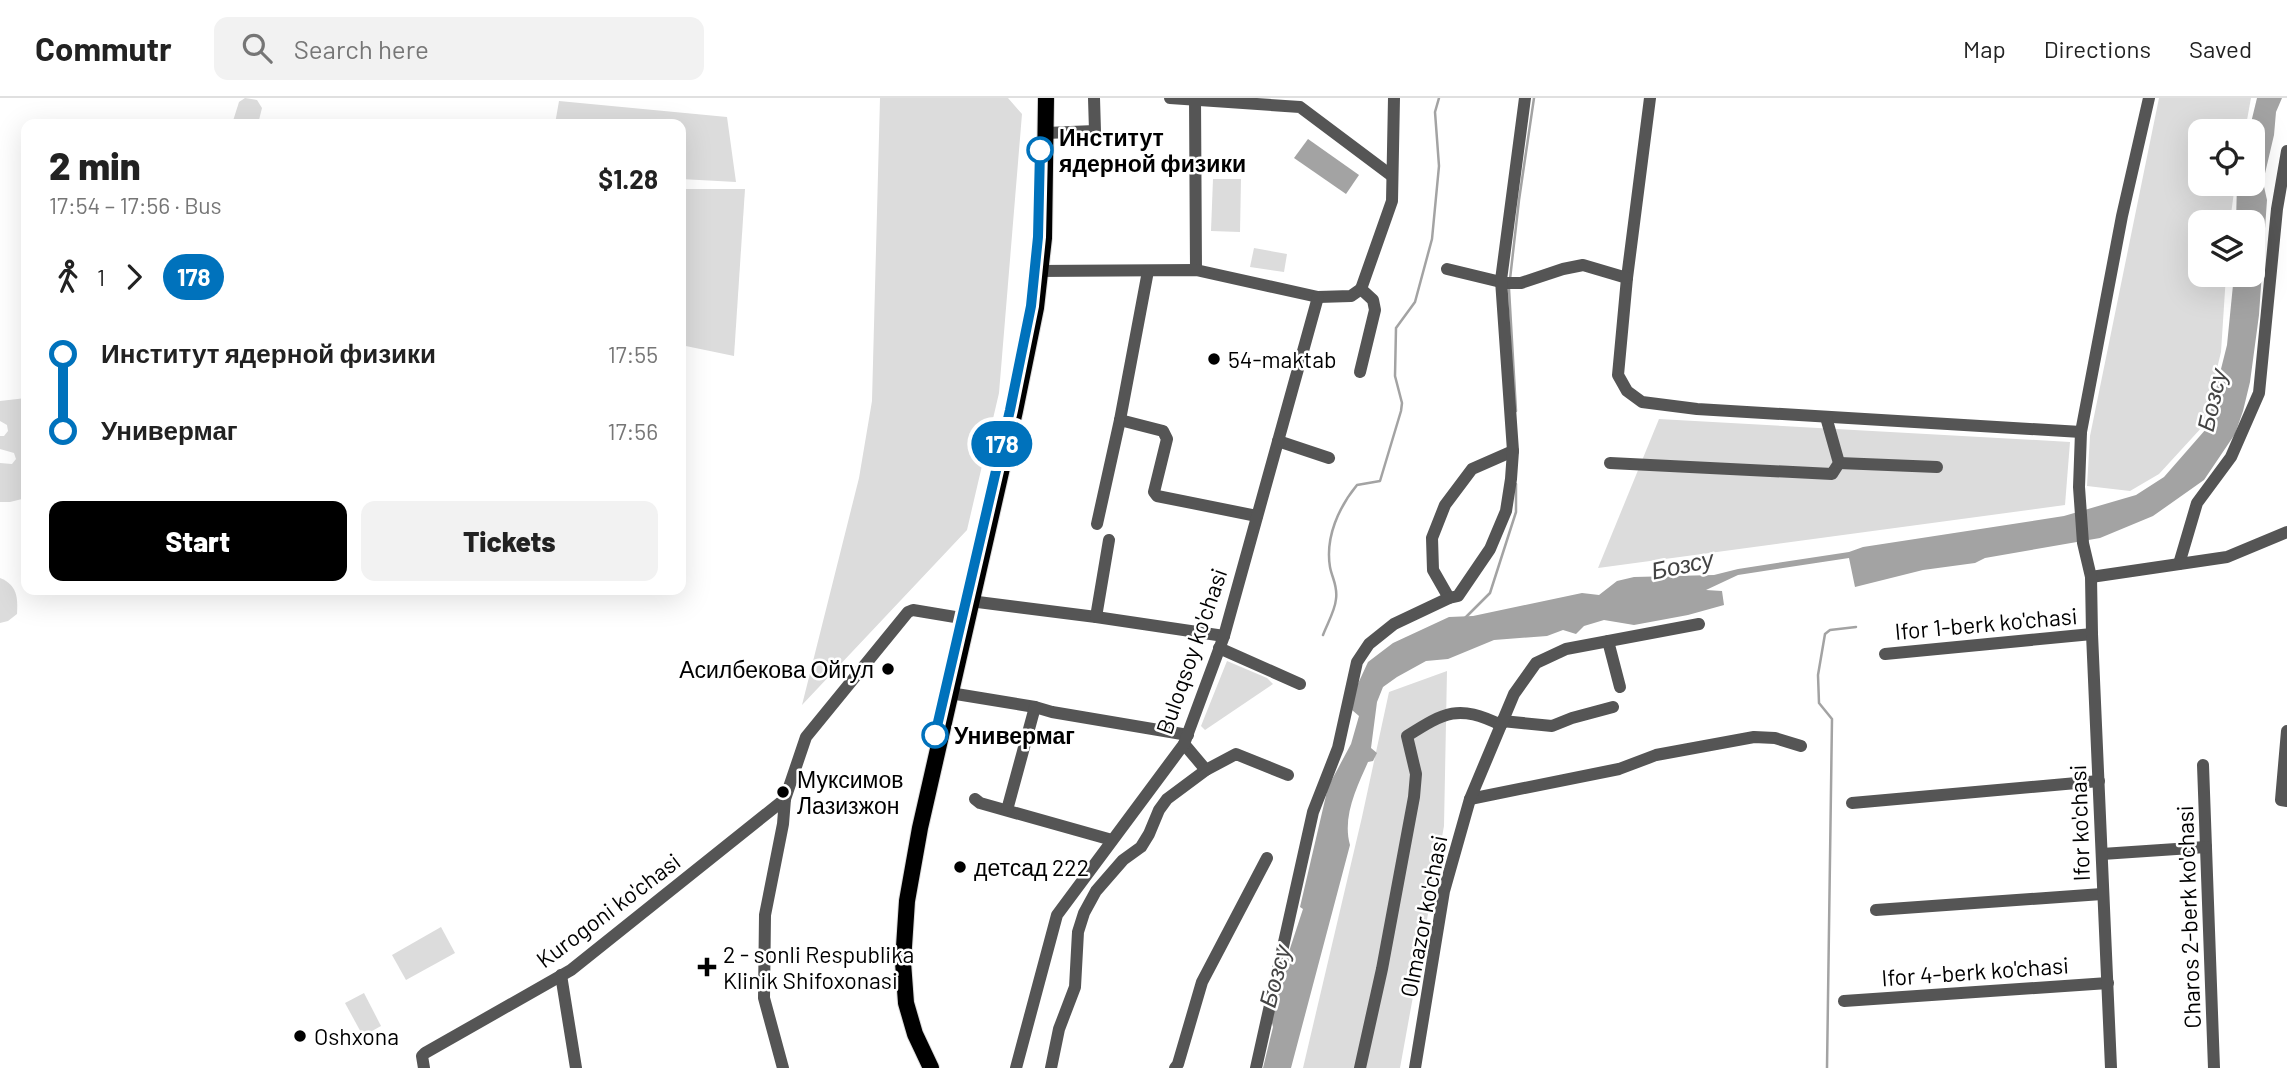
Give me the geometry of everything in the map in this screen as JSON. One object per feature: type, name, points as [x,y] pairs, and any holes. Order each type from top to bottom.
[{"type":"main road","points":[[931,1068],[915,1034],[906,1003],[903,962],[905,922],[920,828],[1020,388],[1039,271],[1046,133],[1044,98]]},
{"type":"main road","points":[[925,1068],[910,1037],[901,1004],[898,962],[900,921],[912,839],[1039,271],[1044,98]]},
{"type":"street","points":[[1046,133],[1095,131],[1094,98]]},
{"type":"street","points":[[1170,98],[1300,107],[1392,176]]},
{"type":"street","points":[[1039,271],[1196,270],[1318,297],[1351,296],[1361,289],[1392,201],[1394,98]]},
{"type":"street","points":[[1256,1068],[1313,812],[1338,748],[1357,662],[1369,644],[1394,624],[1458,596],[1490,549],[1506,511],[1513,451],[1503,281],[1525,98]]},
{"type":"street","points":[[1650,98],[1627,278],[1618,375],[1627,391],[1642,402],[1697,410],[2081,432]]},
{"type":"street","name":"Ifor ko'chasi","points":[[2111,1068],[2091,577],[2084,543],[2080,499],[2081,432],[2122,216],[2149,98]]},
{"type":"street","points":[[1195,99],[1196,270]]},
{"type":"street","points":[[2179,564],[2197,503],[2231,457],[2259,393],[2277,209],[2287,151]]},
{"type":"street","points":[[1447,270],[1521,283],[1583,265],[1627,278]]},
{"type":"street","points":[[1097,524],[1148,271]]},
{"type":"street","points":[[1360,372],[1375,310],[1373,300],[1361,289]]},
{"type":"street","name":"Buloqsoy ko'chasi","points":[[1016,1068],[1057,915],[1186,740],[1222,642],[1318,297]]},
{"type":"street","points":[[1610,463],[1832,474],[1839,463],[1826,417]]},
{"type":"street","points":[[1120,420],[1163,431],[1166,435],[1154,492],[1157,496],[1257,516]]},
{"type":"street","points":[[1278,441],[1329,458]]},
{"type":"street","points":[[1449,598],[1433,570],[1432,549],[1432,538],[1445,505],[1472,469],[1513,451]]},
{"type":"street","points":[[1839,463],[1937,467]]},
{"type":"street","points":[[2091,577],[2228,557],[2287,532]]},
{"type":"street","points":[[1096,617],[1109,540]]},
{"type":"street","points":[[970,601],[1096,617],[1222,642],[1300,684]]},
{"type":"street","points":[[783,1068],[764,998],[765,915],[783,824],[785,799],[809,732],[908,612],[913,610],[961,618]]},
{"type":"street","name":"Olmazor ko'chasi","points":[[1415,1068],[1444,891],[1470,799],[1514,694],[1536,663],[1566,649],[1699,624]]},
{"type":"street","name":"Ifor 1-berk ko'chasi","points":[[1885,654],[2092,634]]},
{"type":"street","points":[[1608,641],[1620,687]]},
{"type":"street","points":[[950,692],[1035,707],[1186,740],[1206,769]]},
{"type":"street","points":[[1007,810],[1035,707]]},
{"type":"street","points":[[1360,1068],[1382,969],[1414,797],[1416,774],[1407,736],[1432,720],[1450,713],[1465,711],[1502,723],[1552,726],[1614,707]]},
{"type":"street","points":[[2287,731],[2281,800],[2287,801]]},
{"type":"street","points":[[1470,799],[1619,769],[1656,755],[1754,737],[1775,738],[1801,747]]},
{"type":"street","points":[[1051,1068],[1059,1029],[1075,987],[1078,932],[1084,914],[1107,877],[1141,847],[1167,799],[1206,769],[1236,754],[1288,775]]},
{"type":"street","name":"Charos 2-berk ko'chasi","points":[[2203,765],[2214,1068]]},
{"type":"street","points":[[1852,803],[2099,781]]},
{"type":"street","name":"Kurogoni ko'chasi","points":[[424,1068],[422,1056],[425,1053],[561,975],[785,799]]},
{"type":"street","points":[[975,799],[1112,840]]},
{"type":"street","points":[[2102,854],[2206,847]]},
{"type":"street","points":[[1175,1068],[1202,982],[1267,858]]},
{"type":"street","points":[[1875,910],[2102,894]]},
{"type":"street","points":[[561,975],[576,1068]]},
{"type":"street","name":"Ifor 4-berk ko'chasi","points":[[1844,1001],[2108,983]]},
{"type":"shaded area","points":[[245,98],[257,100],[262,108],[259,119],[234,119],[239,102]]},
{"type":"shaded area","points":[[880,98],[1008,98],[1022,114],[999,393],[967,530],[802,705],[859,478],[872,401]]},
{"type":"shaded area","points":[[2159,98],[2251,98],[2247,119],[2188,119],[2188,196],[2233,196],[2232,210],[2188,210],[2188,287],[2225,287],[2221,352],[2203,426],[2159,474],[2130,491],[2087,486],[2090,436]]},
{"type":"shaded area","name":"Бозсу","points":[[2257,98],[2282,98],[2276,112],[2265,173],[2265,119],[2252,119]]},
{"type":"shaded area","points":[[559,101],[727,117],[736,182],[686,179],[686,119],[556,119]]},
{"type":"shaded area","points":[[1308,139],[1359,175],[1346,194],[1294,158]]},
{"type":"shaded area","points":[[1213,179],[1241,179],[1240,232],[1211,231]]},
{"type":"shaded area","points":[[686,189],[745,189],[734,356],[686,346]]},
{"type":"shaded area","name":"Бозсу","points":[[2265,191],[2267,200],[2265,229],[2265,210],[2236,210],[2237,196],[2265,196]]},
{"type":"shaded area","points":[[1254,248],[1287,254],[1284,272],[1250,267]]},
{"type":"shaded area","name":"Бозсу","points":[[2233,287],[2261,287],[2250,382],[2235,434],[2204,480],[2153,516],[2100,538],[1985,558],[1975,563],[1923,570],[1855,587],[1849,558],[1738,575],[1706,590],[1722,591],[1724,605],[1634,625],[1604,620],[1584,626],[1576,634],[1563,630],[1547,636],[1494,640],[1448,659],[1426,661],[1383,687],[1377,702],[1371,748],[1377,753],[1373,761],[1368,762],[1352,802],[1348,824],[1350,845],[1291,1068],[1263,1068],[1273,1027],[1271,1019],[1276,991],[1303,909],[1300,907],[1328,787],[1351,744],[1359,716],[1352,710],[1356,688],[1368,662],[1393,643],[1449,617],[1473,616],[1582,593],[1599,595],[1617,581],[1634,577],[1714,575],[1849,552],[1863,547],[2064,516],[2136,495],[2164,477],[2206,429],[2227,345]]},
{"type":"shaded area","points":[[21,399],[21,499],[10,502],[0,502],[0,463],[12,464],[16,459],[14,453],[0,449],[0,436],[4,436],[8,431],[7,425],[0,421],[0,401]]},
{"type":"shaded area","points":[[1659,419],[2070,442],[2065,505],[1598,568]]},
{"type":"shaded area","points":[[0,578],[13,588],[17,597],[17,614],[0,623]]},
{"type":"shaded area","points":[[1227,661],[1267,678],[1273,684],[1205,730],[1201,726]]},
{"type":"shaded area","points":[[1447,671],[1444,826],[1400,1068],[1303,1068],[1389,692]]},
{"type":"shaded area","points":[[441,927],[455,953],[406,980],[392,955]]},
{"type":"shaded area","points":[[364,993],[381,1026],[363,1036],[345,1003]]},
{"type":"waterway","points":[[1323,635],[1336,599],[1329,556],[1335,523],[1344,503],[1357,485],[1380,481],[1401,411],[1402,403],[1395,376],[1396,328],[1415,302],[1432,239],[1439,166],[1435,112],[1439,98]]},
{"type":"waterway","points":[[1510,279],[1534,98]]},
{"type":"waterway","points":[[1509,289],[1516,411]]},
{"type":"waterway","points":[[1465,618],[1490,593],[1516,512],[1516,484]]},
{"type":"waterway","points":[[1827,1068],[1832,719],[1819,703],[1818,675],[1825,634],[1830,630],[1856,627]]},
{"type":"bus line","name":"178","points":[[935,735],[1010,410],[1031,306],[1038,237],[1040,150]]},
{"type":"place","name":"Институт ядерной физики","points":[[1040,150]]},
{"type":"place","name":"54-maktab","points":[[1214,359]]},
{"type":"place","name":"Асилбекова Ойгул","points":[[888,669]]},
{"type":"place","name":"Универмаг","points":[[935,735]]},
{"type":"place","name":"Муксимов Лазизжон","points":[[783,792]]},
{"type":"place","name":"детсад 222","points":[[960,867]]},
{"type":"place","name":"2 - sonli Respublika Klinik Shifoxonasi","points":[[707,967]]},
{"type":"place","name":"Oshxona","points":[[300,1036]]}]
